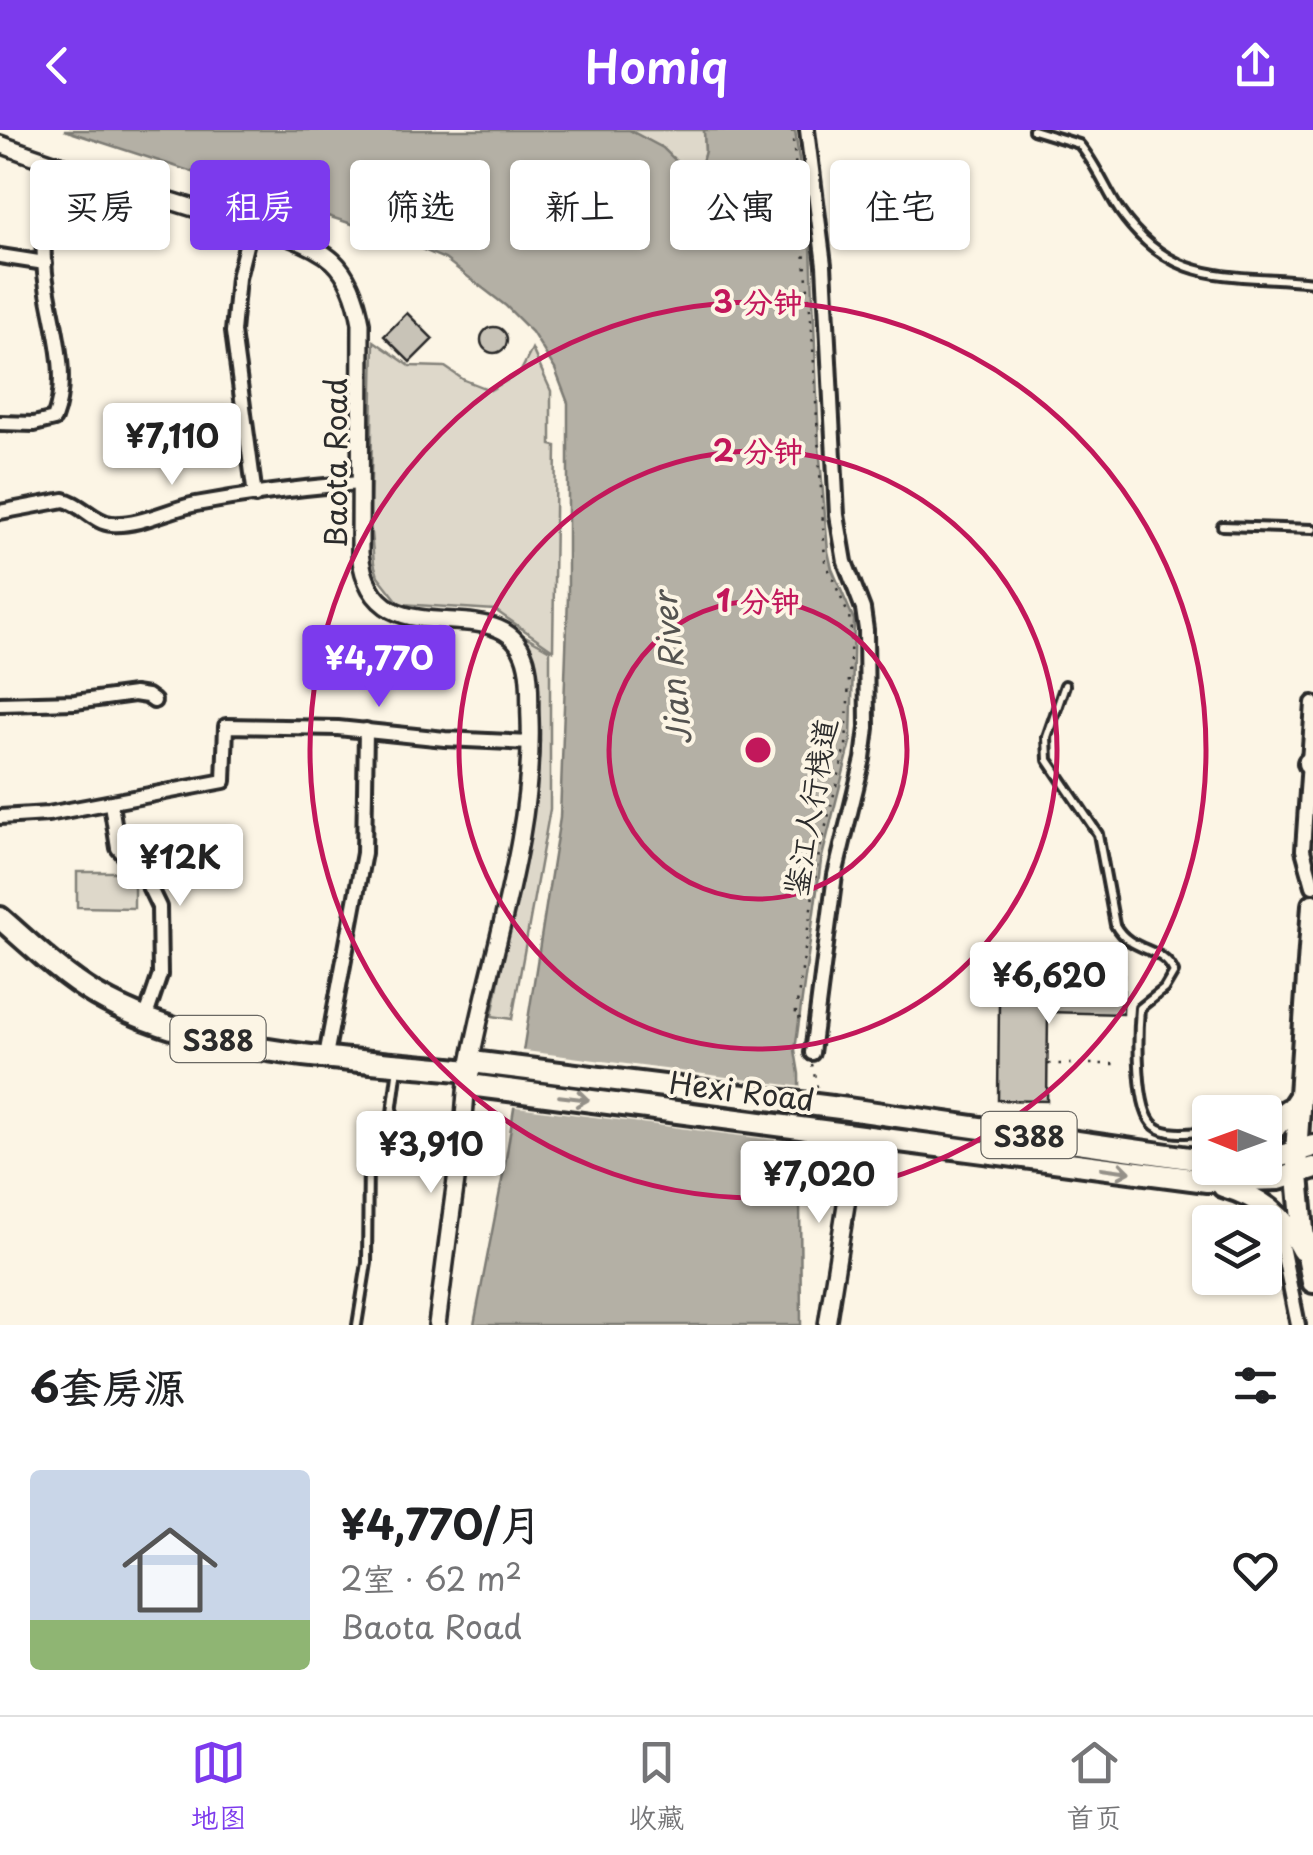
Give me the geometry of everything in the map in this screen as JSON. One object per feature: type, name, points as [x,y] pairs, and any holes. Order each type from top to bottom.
[{"type":"main road","points":[[1311,1272],[1300,1094],[1313,905]]},
{"type":"main road","name":"Hexi Road","points":[[0,918],[55,966],[95,994],[145,1020],[210,1038],[475,1073],[848,1109],[1057,1141],[1081,1165],[1192,1166]]},
{"type":"main road","name":"Hexi Road","points":[[475,1073],[851,1135],[1084,1143],[1192,1163]]},
{"type":"main road","points":[[1282,1120],[1300,1094]]},
{"type":"main road","points":[[1081,1165],[1084,1143]]},
{"type":"main road","points":[[1230,1185],[1264,1205]]},
{"type":"main road","points":[[1282,1218],[1311,1272]]},
{"type":"street","points":[[807,130],[824,265],[838,515],[845,562],[861,602],[866,630],[867,728],[835,875],[812,1053]]},
{"type":"street","name":"Baota Road","points":[[0,144],[44,160]]},
{"type":"street","points":[[0,422],[46,422],[54,419],[58,410],[60,364],[45,250]]},
{"type":"street","points":[[244,250],[234,332],[255,496]]},
{"type":"street","name":"Baota Road","points":[[318,250],[335,262],[358,301],[362,338],[360,552],[366,583],[392,610],[410,619],[498,627],[512,639],[527,666],[531,743],[517,859],[475,1073],[437,1325]]},
{"type":"street","points":[[0,256],[44,264]]},
{"type":"street","points":[[0,512],[64,500],[99,520],[116,524],[194,504],[280,489],[360,483]]},
{"type":"street","points":[[0,704],[75,702],[141,694],[154,701]]},
{"type":"street","points":[[1313,703],[1303,850],[1313,886]]},
{"type":"street","points":[[0,817],[111,804],[224,781],[226,726],[366,730],[531,743]]},
{"type":"street","points":[[326,1056],[364,852],[366,730]]},
{"type":"street","points":[[111,804],[118,848],[146,880],[158,907],[160,976],[145,1020]]},
{"type":"street","points":[[826,1325],[851,1135]]},
{"type":"street","points":[[1282,1246],[1298,1325]]},
{"type":"lane","points":[[1034,130],[1079,144],[1136,232],[1180,265],[1203,272],[1313,282]]},
{"type":"lane","points":[[1222,526],[1313,528]]},
{"type":"lane","points":[[1065,685],[1047,737],[1048,760],[1098,834],[1116,925],[1122,937],[1167,960],[1174,972],[1164,989],[1140,1008],[1141,1083],[1149,1119],[1156,1128],[1168,1132],[1192,1131]]},
{"type":"lane","points":[[357,1325],[367,1263],[368,1158],[389,1136],[399,1064]]},
{"type":"lane","points":[[1282,1106],[1300,1094]]},
{"type":"path","name":"鉴江人行栈道","points":[[792,130],[811,309],[822,537],[825,562],[849,616],[851,631],[846,748],[819,853],[796,1018]]},
{"type":"path","points":[[1048,1064],[1115,1064]]},
{"type":"path","points":[[1024,1113],[1040,1112],[1057,1141]]},
{"type":"shaded area","points":[[629,130],[704,130],[703,160],[671,160]]},
{"type":"shaded area","points":[[374,341],[410,366],[445,367],[490,390],[520,373],[532,349],[551,391],[551,445],[556,446],[553,650],[495,610],[400,604],[378,576],[370,523]]},
{"type":"shaded area","points":[[511,628],[550,650],[550,809],[512,1019],[492,1016],[537,789],[540,741],[535,658]]},
{"type":"shaded area","points":[[77,872],[134,872],[134,908],[77,907]]},
{"type":"water","name":"Jian River","points":[[64,130],[629,130],[663,148],[675,160],[670,160],[670,250],[810,250],[810,240],[828,551],[854,620],[851,742],[821,861],[795,1050],[799,1074],[801,1325],[474,1325],[505,1165],[560,818],[568,596],[568,403],[555,369],[532,332],[506,306],[445,259],[424,250],[490,250],[490,160],[350,160],[350,223],[330,217],[330,160],[190,160],[190,171],[170,165],[170,160],[156,160]]},
{"type":"water","points":[[704,130],[795,130],[799,160],[703,160]]},
{"type":"pier","points":[[518,1050],[804,1087],[805,1144],[509,1106]]},
{"type":"building","points":[[407,313],[433,339],[410,362],[384,336]]},
{"type":"building","points":[[494,327],[503,331],[507,340],[503,349],[494,353],[485,349],[481,340],[485,331]]},
{"type":"building","points":[[1048,969],[1124,970],[1123,1014],[1048,1012],[1047,1101],[998,1100],[999,1002],[1048,1003]]}]
